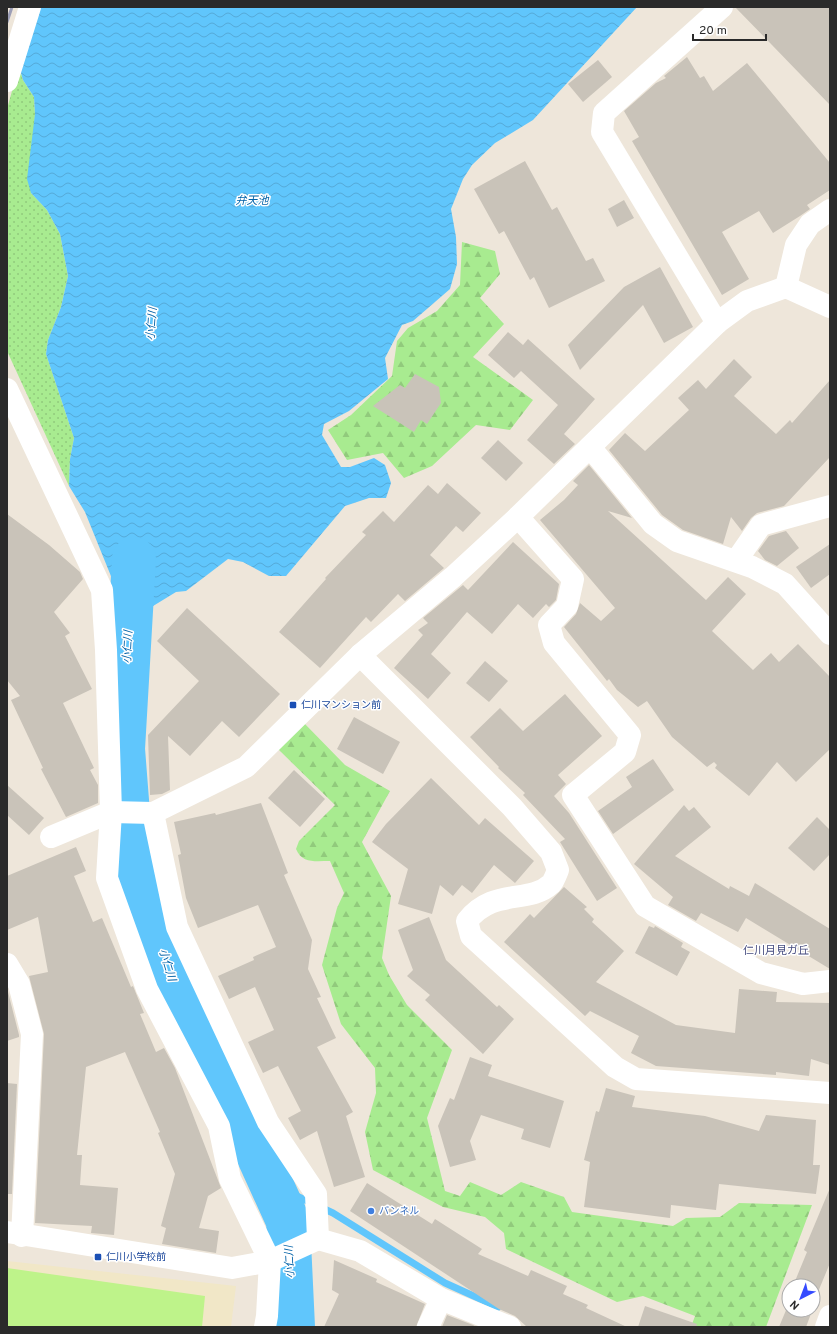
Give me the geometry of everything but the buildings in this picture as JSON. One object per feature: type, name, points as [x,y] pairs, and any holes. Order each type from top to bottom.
[{"type":"street","points":[[7,81],[30,7]]},
{"type":"street","points":[[718,323],[602,132],[604,113],[722,7]]},
{"type":"street","points":[[786,287],[796,245],[810,224],[830,210]]},
{"type":"street","points":[[51,837],[112,812],[152,813],[246,767],[360,655],[453,578],[718,323],[747,300],[786,287],[830,307]]},
{"type":"street","points":[[7,389],[102,590],[106,650],[112,812],[107,878],[147,989],[219,1126],[230,1179],[274,1260],[265,1327]]},
{"type":"street","points":[[590,447],[653,524],[677,541],[752,567],[785,584],[830,634]]},
{"type":"street","points":[[736,561],[761,525],[830,506]]},
{"type":"street","points":[[518,517],[573,579],[567,606],[549,625],[554,643],[630,735],[625,752],[572,795],[645,906],[761,973],[803,984],[830,981]]},
{"type":"street","points":[[360,655],[512,807],[551,852],[558,870],[551,883],[537,892],[498,899],[476,910],[467,921],[471,936],[615,1067],[636,1079],[830,1093]]},
{"type":"street","points":[[152,813],[177,927],[268,1122],[316,1194],[315,1235]]},
{"type":"street","points":[[7,964],[19,984],[32,1034],[15,1234],[232,1268],[274,1260],[315,1235]]},
{"type":"street","points":[[315,1235],[360,1252],[441,1299],[510,1327]]},
{"type":"street","points":[[428,1327],[441,1299]]},
{"type":"street","points":[[826,1327],[830,1316]]},
{"type":"shaded area","points":[[7,1261],[236,1286],[231,1327],[7,1327]]},
{"type":"green space","points":[[19,66],[23,80],[34,97],[35,114],[31,193],[47,210],[60,234],[68,276],[61,307],[48,340],[46,354],[74,438],[70,459],[69,486],[7,351],[7,109]]},
{"type":"green space","points":[[462,242],[495,251],[500,274],[480,298],[504,324],[473,357],[533,400],[510,430],[476,425],[432,466],[404,478],[383,453],[347,460],[328,430],[351,415],[392,376],[397,341],[408,328],[437,311],[460,285]]},
{"type":"green space","points":[[304,723],[345,765],[390,791],[362,842],[391,896],[382,958],[389,975],[407,1005],[452,1050],[427,1118],[445,1191],[460,1196],[470,1182],[501,1195],[521,1182],[564,1197],[572,1212],[673,1226],[686,1218],[720,1217],[739,1203],[812,1205],[784,1278],[781,1278],[781,1287],[766,1327],[691,1327],[695,1316],[643,1296],[617,1302],[506,1249],[504,1233],[485,1217],[443,1207],[373,1170],[365,1132],[376,1093],[375,1068],[341,1024],[322,965],[337,908],[344,893],[330,861],[310,861],[302,857],[296,849],[299,841],[335,805],[278,749]]},
{"type":"green space","points":[[7,1268],[205,1296],[202,1327],[7,1327]]},
{"type":"water","name":"弁天池","points":[[40,7],[637,7],[533,120],[495,143],[472,165],[463,179],[451,209],[456,237],[457,264],[450,289],[413,321],[402,325],[385,358],[388,379],[349,411],[324,424],[322,435],[341,467],[350,467],[374,458],[385,465],[391,483],[386,498],[369,498],[345,506],[286,576],[269,576],[243,562],[228,559],[186,591],[176,592],[140,614],[137,621],[120,620],[117,591],[85,512],[69,486],[70,459],[74,438],[46,354],[48,340],[61,307],[68,276],[60,234],[47,210],[31,193],[27,179],[35,114],[34,97],[23,80],[19,66]]},
{"type":"waterway","name":"小仁川","points":[[134,559],[123,749],[131,852],[175,991],[248,1133],[288,1221],[293,1327]]},
{"type":"waterway","points":[[271,1184],[333,1213],[445,1283],[498,1307]]},
{"type":"railway","points":[[7,22],[12,7]]},
{"type":"place","name":"仁川マンション前","points":[[293,705]]},
{"type":"place","name":"パンネル","points":[[371,1211]]},
{"type":"place","name":"仁川小学校前","points":[[98,1257]]},
{"type":"district","name":"仁川月見ガ丘","points":[[776,951]]}]
